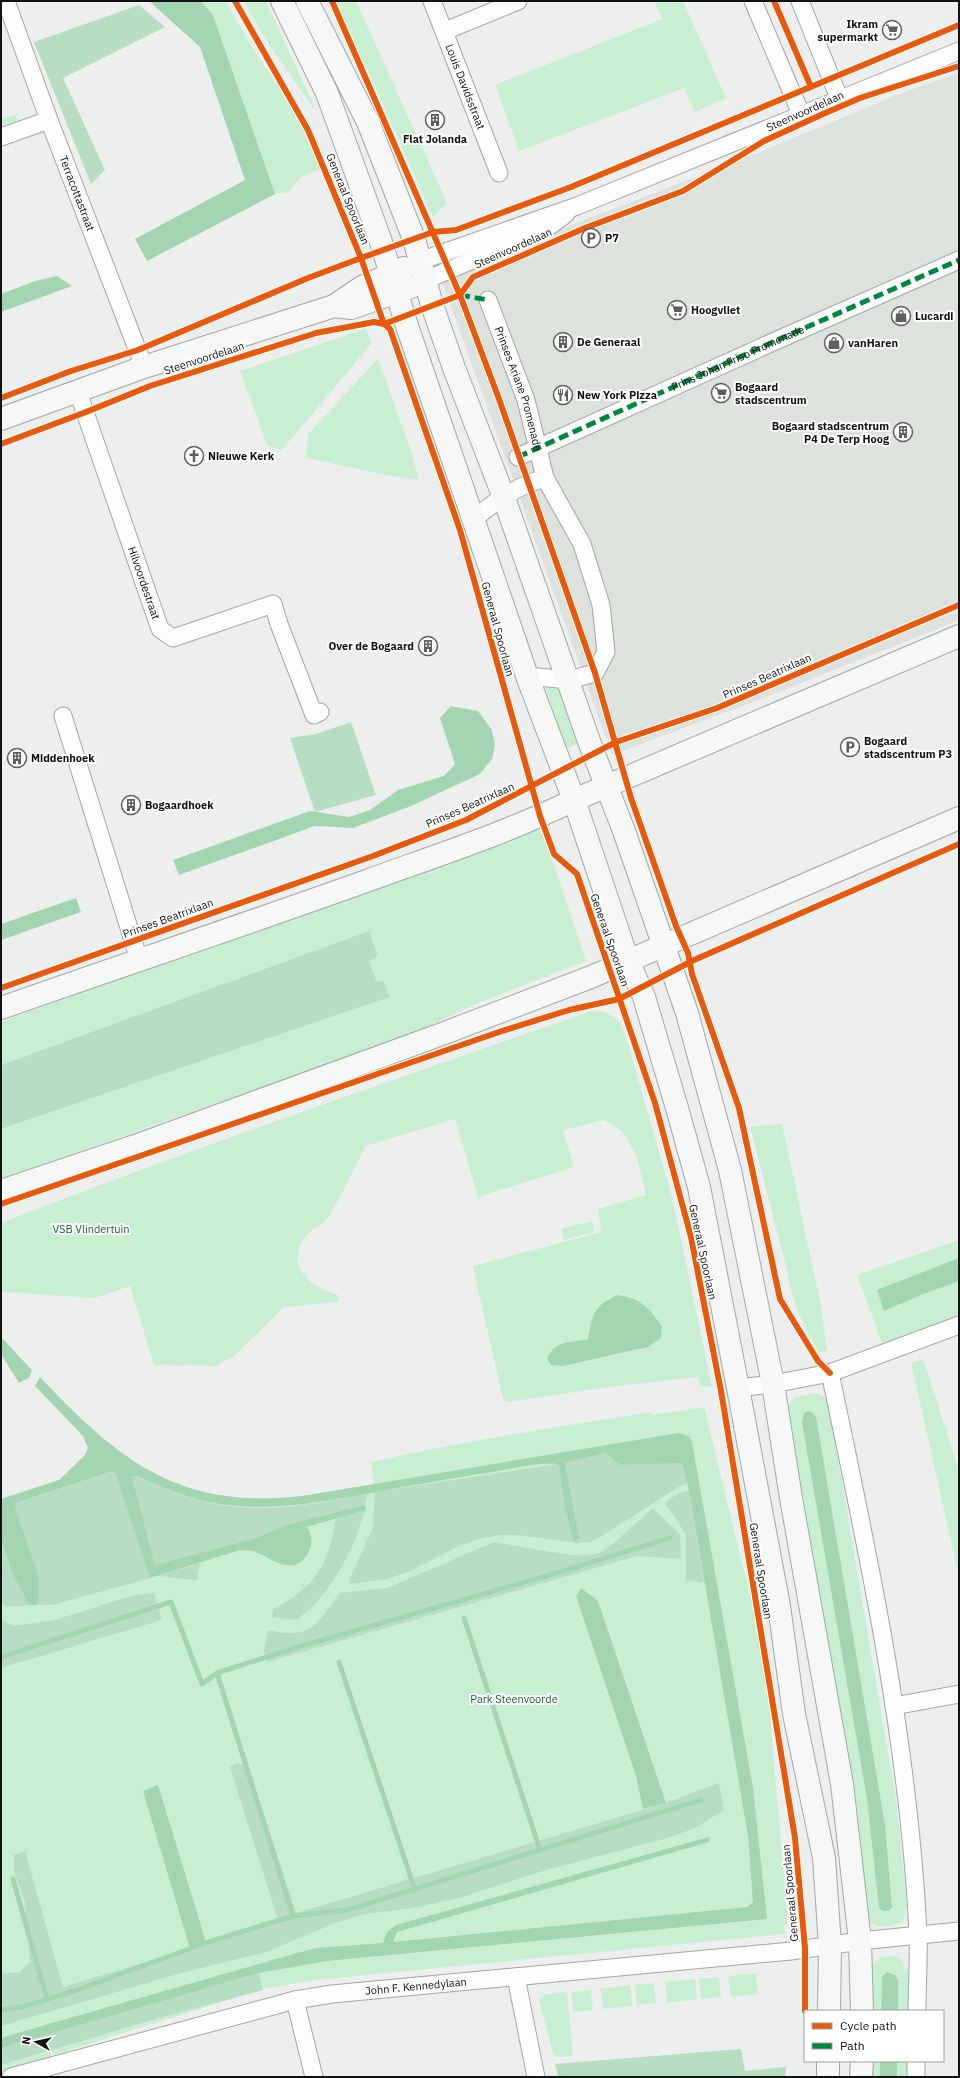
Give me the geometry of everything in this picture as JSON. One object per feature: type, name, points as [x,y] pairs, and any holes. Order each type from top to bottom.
[{"type":"main road","name":"Generaal Spoorlaan","points":[[282,1],[327,93],[394,283],[527,676],[574,800],[628,961],[644,997],[678,1108],[699,1187],[779,1606],[794,1714],[824,1858],[830,1945],[829,2010]]},
{"type":"main road","points":[[307,1],[368,122],[414,239],[454,368],[503,495],[569,680],[590,744],[607,786],[687,1013],[730,1170],[773,1384],[791,1498],[842,1784],[860,1941],[862,2010]]},
{"type":"main road","name":"Steenvoordelaan","points":[[1,419],[144,367],[334,306],[357,290],[394,283],[423,271]]},
{"type":"main road","points":[[1,1008],[279,912],[446,852],[528,819],[540,816],[574,800],[959,636]]},
{"type":"main road","points":[[1,1191],[136,1146],[442,1034],[664,946],[959,818]]},
{"type":"main road","points":[[828,2062],[828,2077]]},
{"type":"main road","points":[[861,2077],[862,2062]]},
{"type":"street","name":"Terracottastraat","points":[[6,1],[49,120],[144,367]]},
{"type":"street","name":"Louis Davidsstraat","points":[[432,1],[445,31],[499,173]]},
{"type":"street","points":[[445,31],[518,1]]},
{"type":"street","points":[[753,1],[802,114]]},
{"type":"street","points":[[800,1],[839,98]]},
{"type":"street","name":"Steenvoordelaan","points":[[423,271],[839,98],[959,51]]},
{"type":"street","points":[[1,137],[49,120]]},
{"type":"street","name":"Prins Johan Friso Promenade","points":[[518,457],[539,449],[779,339],[959,260]]},
{"type":"street","name":"Prinses Ariane Promenade","points":[[488,300],[526,400],[545,478]]},
{"type":"street","name":"Hilvoordestraat","points":[[78,392],[160,629],[173,638],[273,604],[279,624],[314,715],[320,712]]},
{"type":"street","points":[[474,519],[503,495],[528,483],[545,478]]},
{"type":"street","name":"Generaal Spoorlaan","points":[[527,676],[569,680],[595,673],[606,652],[601,605],[582,544],[545,478]]},
{"type":"street","name":"Prinses Beatrixlaan","points":[[63,716],[139,960]]},
{"type":"street","points":[[738,1388],[773,1384],[830,1372],[959,1325]]},
{"type":"street","points":[[830,1372],[863,1529],[894,1706],[911,1832],[918,1935],[917,2010]]},
{"type":"street","points":[[894,1706],[959,1694]]},
{"type":"street","name":"John F. Kennedylaan","points":[[11,2077],[295,2000],[332,1994],[791,1951],[860,1941],[959,1931]]},
{"type":"street","points":[[516,1977],[536,2077]]},
{"type":"street","points":[[295,2000],[314,2077]]},
{"type":"street","points":[[916,2062],[916,2077]]},
{"type":"shaded area","points":[[149,1],[201,1],[213,15],[275,194],[147,261],[135,239],[245,180],[200,47]]},
{"type":"shaded area","points":[[139,5],[165,27],[63,78],[105,170],[91,184],[34,42]]},
{"type":"shaded area","name":"Bogaard stadscentrum","points":[[959,73],[959,620],[774,694],[612,755],[440,276],[765,150],[902,93]]},
{"type":"shaded area","points":[[57,276],[72,286],[1,312],[1,294],[35,281]]},
{"type":"shaded area","points":[[451,706],[478,711],[492,730],[495,745],[492,759],[480,774],[411,806],[353,828],[315,826],[179,875],[173,860],[310,811],[349,817],[370,810],[398,790],[444,776],[455,764],[440,718]]},
{"type":"shaded area","points":[[351,722],[376,795],[315,812],[290,738],[316,734]]},
{"type":"shaded area","points":[[76,898],[81,912],[1,940],[1,924]]},
{"type":"shaded area","points":[[369,931],[378,956],[369,961],[377,982],[383,981],[390,997],[1,1129],[1,1065]]},
{"type":"shaded area","points":[[959,1258],[959,1281],[923,1294],[884,1311],[877,1290]]},
{"type":"shaded area","points":[[618,1295],[639,1302],[653,1314],[662,1326],[661,1338],[648,1347],[563,1366],[551,1365],[547,1358],[551,1352],[559,1345],[564,1343],[588,1339],[593,1317],[599,1307],[603,1303]]},
{"type":"shaded area","points":[[1,1337],[32,1370],[29,1378],[19,1383],[1,1354]]},
{"type":"shaded area","points":[[40,1377],[97,1433],[125,1455],[155,1473],[186,1487],[221,1495],[259,1498],[302,1496],[679,1433],[689,1436],[692,1442],[753,1788],[767,1919],[327,1961],[259,1973],[1,2048],[1,2038],[31,2029],[317,1948],[383,1943],[387,1932],[396,1925],[709,1837],[709,1842],[397,1932],[393,1942],[747,1907],[753,1902],[748,1836],[689,1490],[682,1463],[620,1465],[605,1453],[565,1463],[579,1538],[575,1540],[573,1539],[565,1509],[559,1466],[557,1464],[550,1463],[530,1465],[314,1503],[256,1507],[228,1505],[199,1500],[169,1490],[138,1476],[132,1476],[154,1562],[158,1564],[256,1538],[289,1524],[365,1505],[366,1510],[307,1527],[312,1543],[308,1553],[302,1561],[295,1565],[288,1566],[252,1551],[240,1550],[150,1578],[115,1472],[113,1471],[16,1503],[15,1508],[39,1576],[39,1602],[35,1605],[29,1605],[11,1571],[1,1537],[1,1499],[59,1480],[85,1455],[88,1448],[83,1436],[35,1386]]},
{"type":"shaded area","points":[[808,1411],[812,1412],[816,1417],[885,1825],[892,1907],[889,1911],[883,1911],[879,1908],[867,1799],[802,1422],[804,1413]]},
{"type":"shaded area","points":[[605,1453],[620,1465],[682,1463],[687,1484],[680,1486],[602,1536],[590,1542],[576,1543],[517,1535],[499,1535],[478,1539],[459,1546],[411,1571],[387,1579],[350,1584],[349,1581],[373,1527],[375,1492],[557,1464],[559,1466],[565,1509],[573,1539],[565,1463]]},
{"type":"shaded area","points":[[115,1471],[150,1578],[53,1605],[35,1605],[39,1602],[39,1576],[15,1508],[16,1503]]},
{"type":"shaded area","points":[[132,1476],[138,1476],[184,1496],[216,1504],[249,1508],[291,1507],[368,1494],[365,1505],[289,1524],[256,1538],[158,1564],[154,1562]]},
{"type":"shaded area","points":[[689,1490],[704,1582],[686,1581],[686,1535],[675,1517],[665,1505],[667,1501],[679,1493]]},
{"type":"shaded area","points":[[653,1508],[680,1534],[681,1559],[637,1556],[267,1662],[264,1650],[268,1630],[282,1633],[304,1631],[311,1627],[325,1614],[339,1593],[387,1588],[494,1542],[569,1555],[597,1554],[608,1548]]},
{"type":"shaded area","points":[[366,1510],[348,1556],[336,1577],[322,1596],[296,1620],[272,1617],[273,1609],[299,1593],[319,1571],[329,1548],[336,1518]]},
{"type":"shaded area","points":[[1,1537],[11,1571],[29,1605],[7,1607],[1,1603]]},
{"type":"shaded area","points":[[200,1563],[197,1580],[157,1576]]},
{"type":"shaded area","points":[[581,1588],[598,1601],[666,1803],[643,1809],[636,1776],[576,1596]]},
{"type":"shaded area","points":[[154,1593],[162,1620],[1,1668],[1,1620],[13,1626],[55,1620],[134,1595]]},
{"type":"shaded area","points":[[236,1763],[248,1765],[296,1913],[666,1803],[719,1783],[724,1810],[695,1828],[668,1838],[546,1870],[459,1898],[413,1908],[364,1914],[333,1924],[266,1952],[181,1973],[1,2026],[1,1974],[19,1972],[30,1962],[25,1902],[14,1871],[14,1855],[25,1851],[63,1987],[190,1949],[206,1942],[278,1920],[230,1767]]},
{"type":"shaded area","points":[[158,1785],[206,1942],[190,1949],[143,1791]]},
{"type":"shaded area","points":[[887,1972],[895,1975],[898,1981],[898,2010],[881,2010],[882,1977]]},
{"type":"shaded area","points":[[259,1973],[263,1990],[159,2018],[1,2065],[1,2048]]},
{"type":"shaded area","points":[[741,2049],[745,2071],[786,2067],[785,2077],[558,2077],[555,2064]]},
{"type":"shaded area","points":[[880,2062],[897,2062],[897,2077],[880,2077]]},
{"type":"green space","points":[[201,1],[225,1],[253,49],[300,117],[320,169],[300,178],[288,192],[275,194],[213,15]]},
{"type":"green space","points":[[243,1],[266,1],[318,115],[268,43]]},
{"type":"green space","points":[[332,1],[356,1],[447,203],[433,217],[361,55]]},
{"type":"green space","points":[[654,1],[683,1],[726,98],[695,112],[684,88],[519,151],[495,85],[662,19]]},
{"type":"green space","points":[[17,114],[15,124],[1,132],[1,119]]},
{"type":"green space","points":[[365,329],[371,344],[281,451],[267,445],[240,371]]},
{"type":"green space","points":[[378,359],[411,451],[419,480],[391,476],[306,458],[308,434]]},
{"type":"green space","points":[[545,686],[560,690],[579,743],[566,749]]},
{"type":"green space","points":[[540,824],[586,961],[483,1001],[405,1037],[1,1179],[1,1129],[390,997],[377,982],[369,961],[378,956],[272,968],[1,1065],[1,1022],[356,894]]},
{"type":"green space","name":"VSB Vlindertuin","points":[[591,1011],[601,1011],[613,1016],[623,1027],[671,1193],[712,1386],[701,1387],[697,1377],[608,1387],[508,1402],[503,1399],[473,1266],[601,1232],[598,1209],[646,1195],[637,1157],[623,1132],[604,1120],[563,1130],[574,1167],[478,1197],[455,1119],[366,1146],[343,1192],[327,1219],[310,1232],[302,1243],[298,1253],[298,1263],[308,1279],[316,1286],[338,1295],[338,1302],[284,1307],[234,1356],[216,1366],[154,1365],[130,1286],[95,1298],[1,1292],[1,1223],[221,1141]],"holes":[[[660,1338],[648,1347],[602,1358],[560,1344],[588,1339]]]},
{"type":"green space","points":[[782,1124],[821,1306],[827,1350],[820,1353],[803,1323],[791,1292],[787,1270],[750,1127]]},
{"type":"green space","points":[[592,1221],[594,1232],[564,1240],[561,1229]]},
{"type":"green space","points":[[959,1240],[959,1315],[882,1343],[857,1275]]},
{"type":"green space","points":[[923,1359],[957,1465],[959,1464],[959,1576],[911,1363]]},
{"type":"green space","points":[[817,1393],[828,1399],[896,1799],[907,1908],[902,1922],[889,1926],[877,1926],[869,1922],[785,1414],[789,1412],[788,1407],[795,1397]]},
{"type":"green space","name":"Park Steenvoorde","points":[[704,1407],[765,1656],[788,1924],[784,1925],[785,1934],[315,1980],[262,1989],[1,2072],[1,1500],[211,1499],[284,1505],[376,1484],[374,1484],[371,1462],[440,1447],[545,1429],[651,1412],[652,1415]]},
{"type":"green space","points":[[896,1956],[903,1961],[905,1969],[911,1969],[911,2010],[898,2010],[898,1981],[882,1977],[881,2010],[866,2010],[873,1965],[881,1957]]},
{"type":"green space","points":[[756,1973],[758,1994],[731,1997],[728,1976]]},
{"type":"green space","points":[[719,1977],[721,1997],[701,1999],[699,1979]]},
{"type":"green space","points":[[695,1979],[697,1999],[667,2003],[665,1982]]},
{"type":"green space","points":[[654,1983],[656,2003],[637,2005],[635,1985]]},
{"type":"green space","points":[[630,1985],[633,2006],[603,2009],[600,1989]]},
{"type":"green space","points":[[591,1990],[593,2010],[573,2012],[571,1992]]},
{"type":"green space","points":[[567,1992],[573,2056],[554,2057],[539,2000],[546,1994]]},
{"type":"green space","points":[[865,2062],[880,2062],[880,2077],[865,2077]]},
{"type":"green space","points":[[897,2062],[911,2062],[910,2077],[897,2077]]},
{"type":"waterway","points":[[293,1916],[217,1673],[298,1647],[563,1571],[670,1538]]},
{"type":"waterway","points":[[1,1657],[171,1602],[202,1684],[217,1673]]},
{"type":"waterway","points":[[464,1618],[540,1850]]},
{"type":"waterway","points":[[339,1662],[415,1890]]},
{"type":"waterway","points":[[1,2010],[22,2007],[77,1990],[208,1942],[293,1916],[347,1910],[701,1800]]},
{"type":"waterway","points":[[13,1879],[47,1999]]},
{"type":"marked path","points":[[518,457],[959,260]]},
{"type":"marked path","points":[[460,295],[488,300]]},
{"type":"cycle path","points":[[235,1],[308,130],[361,258],[384,324],[390,329],[460,530],[540,816],[554,854],[577,874],[655,1103],[691,1237],[721,1391],[795,1838],[805,1948],[805,2010]]},
{"type":"cycle path","points":[[332,1],[460,295],[499,399],[595,673],[631,798],[676,926],[688,953],[692,974],[739,1108],[780,1299],[818,1361],[830,1373]]},
{"type":"cycle path","points":[[774,1],[811,87]]},
{"type":"cycle path","points":[[1,398],[71,371],[138,350],[308,278],[361,258],[433,232],[456,230],[571,187],[959,25]]},
{"type":"cycle path","points":[[1,444],[150,386],[316,333],[374,322],[384,324],[460,295],[473,277],[585,228],[683,191],[764,141],[860,98],[959,66]]},
{"type":"cycle path","points":[[1,988],[373,856],[466,820],[616,742],[717,708],[959,605]]},
{"type":"cycle path","points":[[1,1204],[502,1031],[569,1010],[619,999],[694,960],[959,844]]},
{"type":"place","name":"Ikram supermarkt","points":[[892,30]]},
{"type":"place","name":"Flat Jolanda","points":[[435,120]]},
{"type":"place","name":"P7","points":[[591,238]]},
{"type":"place","name":"Hoogvliet","points":[[677,310]]},
{"type":"place","name":"Lucardi","points":[[901,316]]},
{"type":"place","name":"De Generaal","points":[[563,342]]},
{"type":"place","name":"vanHaren","points":[[834,343]]},
{"type":"place","name":"Bogaard stadscentrum","points":[[721,393]]},
{"type":"place","name":"New York Pizza","points":[[563,395]]},
{"type":"place","name":"Bogaard stadscentrum P4 De Terp Hoog","points":[[903,432]]},
{"type":"place","name":"Nieuwe Kerk","points":[[194,456]]},
{"type":"place","name":"Over de Bogaard","points":[[428,646]]},
{"type":"place","name":"Bogaard stadscentrum P3","points":[[850,747]]},
{"type":"place","name":"Middenhoek","points":[[17,758]]},
{"type":"place","name":"Bogaardhoek","points":[[131,805]]}]
